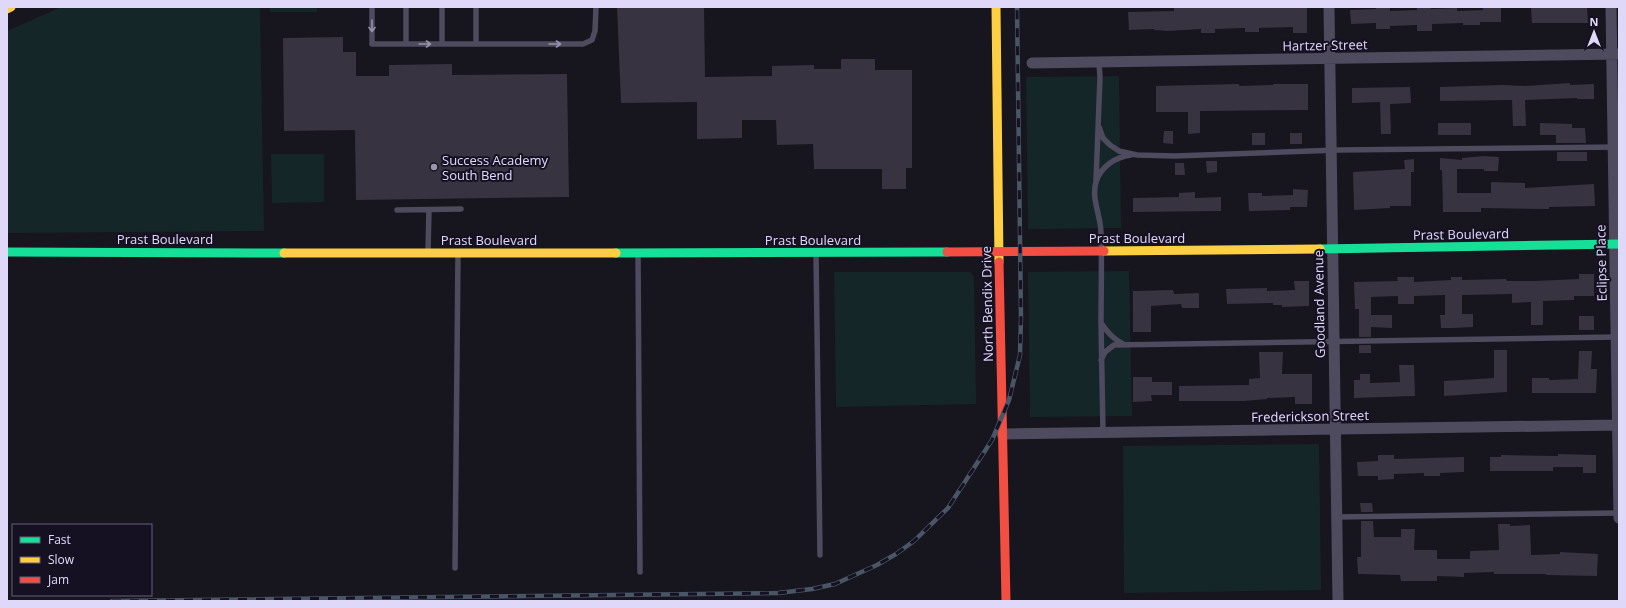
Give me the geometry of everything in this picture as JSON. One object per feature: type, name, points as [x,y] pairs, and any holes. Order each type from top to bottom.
[{"type":"street","name":"North Bendix Drive","points":[[996,7],[998,252],[1006,601]]},
{"type":"street","name":"Goodland Avenue","points":[[1329,7],[1338,601]]},
{"type":"street","name":"Eclipse Place","points":[[1611,7],[1615,54],[1619,518]]},
{"type":"street","name":"Hartzer Street","points":[[1032,63],[1615,54]]},
{"type":"street","name":"Prast Boulevard","points":[[7,252],[1102,252],[1617,244]]},
{"type":"street","name":"Frederickson Street","points":[[1002,434],[1619,425]]},
{"type":"lane","points":[[372,7],[372,44],[583,44],[592,40],[595,31],[596,7]]},
{"type":"lane","points":[[406,7],[406,44]]},
{"type":"lane","points":[[442,7],[442,44]]},
{"type":"lane","points":[[476,7],[476,44]]},
{"type":"lane","points":[[1099,63],[1099,127],[1096,202],[1101,231],[1102,252],[1101,360],[1103,433]]},
{"type":"lane","points":[[1099,127],[1103,138],[1110,146],[1119,151],[1137,154],[1175,156],[1293,151],[1616,147]]},
{"type":"lane","points":[[1096,182],[1104,169],[1113,160],[1120,157],[1137,154]]},
{"type":"lane","points":[[397,210],[461,210]]},
{"type":"lane","points":[[428,253],[429,210]]},
{"type":"lane","points":[[455,568],[458,253]]},
{"type":"lane","points":[[638,253],[640,572]]},
{"type":"lane","points":[[816,253],[820,555]]},
{"type":"lane","points":[[1101,323],[1106,331],[1116,341],[1124,345]]},
{"type":"lane","points":[[1101,360],[1107,349],[1114,345],[1334,342],[1526,337],[1618,337]]},
{"type":"lane","points":[[1337,517],[1619,513]]},
{"type":"shaded area","points":[[61,7],[260,7],[264,231],[7,233],[7,31]]},
{"type":"shaded area","points":[[270,7],[317,7],[317,12],[270,12]]},
{"type":"shaded area","points":[[1119,76],[1121,228],[1028,229],[1026,77]]},
{"type":"shaded area","points":[[271,154],[324,154],[324,202],[272,203]]},
{"type":"shaded area","points":[[1129,271],[1132,416],[1030,417],[1028,272]]},
{"type":"shaded area","points":[[834,272],[970,272],[974,277],[976,404],[836,407]]},
{"type":"shaded area","points":[[1319,444],[1321,590],[1124,593],[1123,446]]},
{"type":"building","points":[[617,7],[704,7],[705,77],[772,76],[772,66],[814,65],[814,69],[841,69],[841,59],[875,59],[875,70],[912,70],[912,168],[906,168],[906,189],[882,189],[882,169],[814,169],[813,144],[777,145],[776,120],[742,120],[742,138],[697,139],[697,102],[621,103]]},
{"type":"building","points":[[1174,7],[1307,7],[1307,33],[1293,33],[1293,27],[1259,28],[1259,32],[1245,32],[1245,28],[1215,29],[1215,33],[1201,33],[1201,29],[1168,31],[1154,29],[1129,30],[1128,12],[1174,11]]},
{"type":"building","points":[[1376,7],[1390,7],[1390,11],[1417,10],[1417,7],[1431,7],[1431,9],[1457,8],[1457,11],[1483,10],[1483,7],[1501,7],[1501,22],[1480,22],[1480,25],[1463,25],[1463,23],[1432,24],[1432,31],[1417,31],[1417,25],[1390,26],[1390,29],[1376,29],[1376,23],[1351,24],[1350,10],[1376,9]]},
{"type":"building","points":[[1531,7],[1587,7],[1588,23],[1532,23]]},
{"type":"building","points":[[343,37],[343,52],[356,52],[356,76],[389,76],[389,65],[452,64],[452,75],[567,74],[569,197],[356,200],[355,130],[284,131],[283,38]]},
{"type":"building","points":[[1570,83],[1570,85],[1594,84],[1594,99],[1577,98],[1525,100],[1526,126],[1513,126],[1512,100],[1440,101],[1440,87],[1502,85],[1526,86]]},
{"type":"building","points":[[1239,84],[1239,86],[1308,84],[1308,110],[1200,111],[1200,133],[1188,134],[1188,112],[1156,112],[1156,86]]},
{"type":"building","points":[[1410,87],[1411,103],[1390,104],[1391,134],[1381,134],[1380,102],[1352,103],[1352,88]]},
{"type":"building","points":[[1438,123],[1471,123],[1471,135],[1438,135]]},
{"type":"building","points":[[1540,123],[1572,124],[1572,128],[1585,128],[1586,143],[1556,143],[1556,135],[1540,135]]},
{"type":"building","points":[[1164,131],[1173,131],[1173,144],[1163,143]]},
{"type":"building","points":[[1252,133],[1265,133],[1265,145],[1252,145]]},
{"type":"building","points":[[1290,133],[1302,133],[1302,144],[1290,144]]},
{"type":"building","points":[[1557,152],[1587,152],[1587,161],[1557,161]]},
{"type":"building","points":[[1484,156],[1499,157],[1498,171],[1484,171],[1484,169],[1457,169],[1457,193],[1491,193],[1491,182],[1525,183],[1525,188],[1594,184],[1595,206],[1549,207],[1549,209],[1481,208],[1481,212],[1443,212],[1442,170],[1440,170],[1440,158],[1462,160],[1462,158]]},
{"type":"building","points":[[1414,159],[1414,172],[1411,172],[1411,206],[1390,206],[1390,208],[1354,210],[1353,172],[1405,169],[1404,160]]},
{"type":"building","points":[[1206,161],[1217,161],[1217,172],[1207,173]]},
{"type":"building","points":[[1175,163],[1184,163],[1185,175],[1175,175]]},
{"type":"building","points":[[1293,189],[1308,190],[1307,207],[1290,207],[1290,210],[1249,211],[1248,193],[1262,193],[1262,196],[1293,195]]},
{"type":"building","points":[[1195,192],[1195,198],[1221,197],[1221,211],[1133,212],[1133,198],[1179,197],[1179,193]]},
{"type":"building","points":[[1579,274],[1594,274],[1594,296],[1574,296],[1574,300],[1543,301],[1543,325],[1531,325],[1531,302],[1512,303],[1512,294],[1462,295],[1462,314],[1473,314],[1473,327],[1453,328],[1441,328],[1440,315],[1445,315],[1445,295],[1414,296],[1414,304],[1398,304],[1398,296],[1371,297],[1371,315],[1392,315],[1392,328],[1371,327],[1371,337],[1359,337],[1359,309],[1355,309],[1354,282],[1398,281],[1397,277],[1414,277],[1414,282],[1451,280],[1451,277],[1462,277],[1462,280],[1506,279],[1507,281],[1534,281],[1579,279]]},
{"type":"building","points":[[1294,281],[1309,281],[1309,306],[1282,307],[1282,305],[1273,305],[1273,303],[1227,304],[1226,289],[1267,288],[1267,291],[1295,290]]},
{"type":"building","points":[[1173,290],[1174,294],[1199,293],[1199,308],[1182,308],[1181,304],[1151,306],[1151,332],[1133,332],[1133,291]]},
{"type":"building","points":[[1579,316],[1594,316],[1594,330],[1579,330]]},
{"type":"building","points":[[1359,345],[1371,345],[1371,353],[1359,353]]},
{"type":"building","points":[[1494,350],[1507,350],[1507,392],[1444,396],[1444,381],[1494,378]]},
{"type":"building","points":[[1579,351],[1592,351],[1591,369],[1597,369],[1596,393],[1532,393],[1532,378],[1549,378],[1549,380],[1578,379]]},
{"type":"building","points":[[1259,352],[1283,352],[1282,374],[1312,374],[1312,404],[1295,404],[1295,397],[1244,401],[1179,401],[1179,386],[1249,385],[1249,379],[1260,378]]},
{"type":"building","points":[[1399,365],[1414,365],[1415,396],[1354,398],[1354,380],[1360,380],[1360,374],[1370,374],[1370,383],[1400,382]]},
{"type":"building","points":[[1133,377],[1152,377],[1152,382],[1172,382],[1172,395],[1151,395],[1152,401],[1133,402]]},
{"type":"building","points":[[1558,454],[1596,455],[1596,473],[1583,473],[1583,467],[1553,467],[1553,471],[1490,471],[1490,457],[1501,457],[1501,455],[1558,456]]},
{"type":"building","points":[[1378,455],[1394,455],[1394,459],[1464,457],[1464,472],[1440,473],[1440,476],[1424,476],[1424,473],[1394,474],[1394,479],[1378,480],[1378,476],[1358,476],[1357,462],[1378,461]]},
{"type":"building","points":[[1360,503],[1372,503],[1373,512],[1361,512]]},
{"type":"building","points":[[1361,521],[1373,521],[1374,537],[1401,537],[1401,529],[1415,529],[1414,550],[1437,550],[1437,559],[1470,559],[1470,551],[1499,550],[1498,524],[1510,524],[1510,526],[1530,525],[1531,555],[1560,554],[1560,552],[1598,554],[1597,576],[1494,574],[1494,572],[1464,573],[1464,577],[1437,576],[1437,581],[1401,581],[1400,575],[1358,574],[1357,557],[1361,557]]},
{"type":"railway","points":[[112,601],[778,593],[812,589],[835,584],[877,565],[896,554],[914,541],[948,508],[992,440],[1009,400],[1020,355],[1021,318],[1017,7]]},
{"type":"traffic: fast","points":[[1320,249],[1619,244]]},
{"type":"traffic: fast","points":[[7,252],[284,253]]},
{"type":"traffic: fast","points":[[616,253],[947,252]]},
{"type":"traffic: slow","points":[[7,9],[11,7]]},
{"type":"traffic: slow","points":[[996,7],[999,262]]},
{"type":"traffic: slow","points":[[1104,251],[1320,249]]},
{"type":"traffic: slow","points":[[284,253],[616,253]]},
{"type":"traffic: jam","points":[[947,252],[1104,251]]},
{"type":"traffic: jam","points":[[999,262],[1006,601]]},
{"type":"place","name":"Success Academy South Bend","points":[[434,167]]}]
